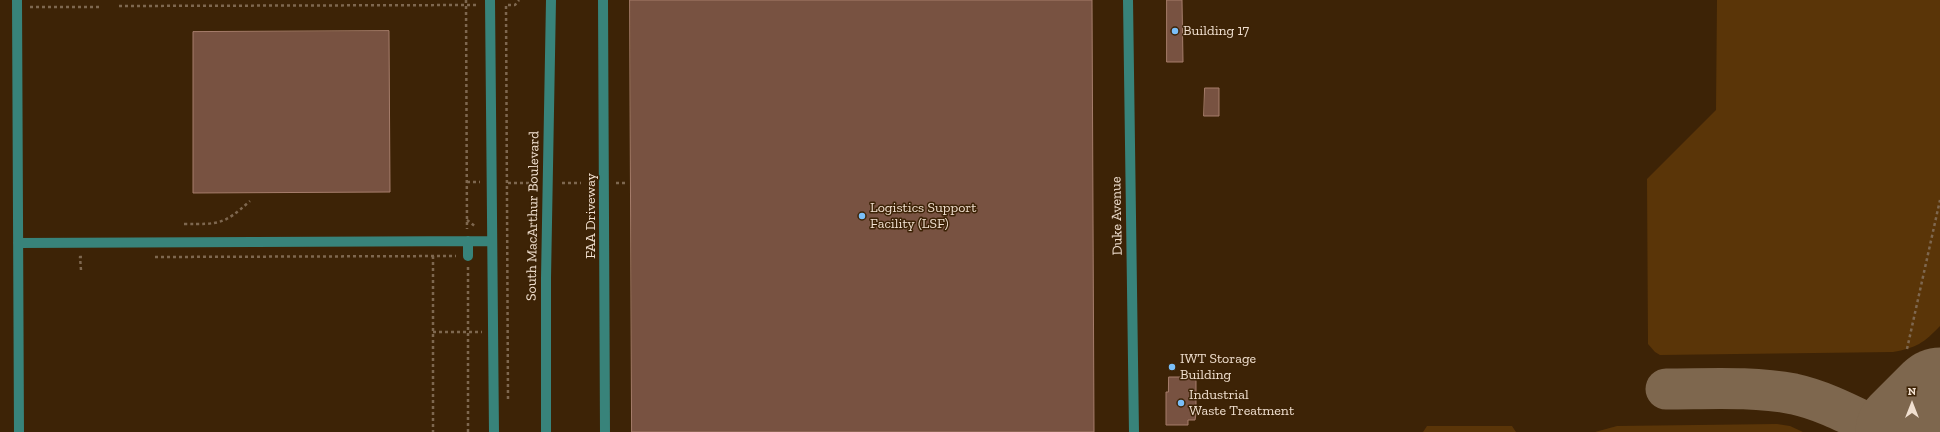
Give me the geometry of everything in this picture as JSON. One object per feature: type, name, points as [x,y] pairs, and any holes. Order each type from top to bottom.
[{"type":"street","points":[[17,0],[19,432]]},
{"type":"street","name":"South MacArthur Boulevard","points":[[546,432],[546,278],[551,0]]},
{"type":"street","name":"FAA Driveway","points":[[603,0],[605,432]]},
{"type":"street","name":"Duke Avenue","points":[[1128,0],[1134,432]]},
{"type":"street","points":[[486,2],[492,241],[494,432]]},
{"type":"street","points":[[468,241],[468,256]]},
{"type":"street","points":[[18,243],[492,241]]},
{"type":"path","points":[[466,0],[467,230]]},
{"type":"path","points":[[508,401],[506,5],[515,5],[519,0]]},
{"type":"path","points":[[119,6],[466,5],[486,2]]},
{"type":"path","points":[[27,7],[99,7]]},
{"type":"path","points":[[467,182],[482,182]]},
{"type":"path","points":[[506,183],[536,183]]},
{"type":"path","points":[[562,183],[581,183]]},
{"type":"path","points":[[1907,349],[1940,200]]},
{"type":"path","points":[[184,224],[208,224],[224,221],[250,202]]},
{"type":"path","points":[[467,220],[476,227]]},
{"type":"path","points":[[432,256],[433,432]]},
{"type":"path","points":[[151,257],[468,256],[468,432]]},
{"type":"path","points":[[81,270],[80,257],[88,257]]},
{"type":"path","points":[[433,332],[483,332]]},
{"type":"shaded area","points":[[1717,0],[1940,0],[1940,326],[1919,344],[1908,349],[1893,352],[1660,355],[1648,344],[1647,179],[1716,110]]},
{"type":"shaded area","points":[[1777,424],[1790,426],[1803,432],[1595,432],[1617,426]]},
{"type":"shaded area","points":[[1427,426],[1512,426],[1516,432],[1423,432]]},
{"type":"building","name":"Logistics Support Facility (LSF)","points":[[630,0],[1092,0],[1094,432],[632,432]]},
{"type":"building","name":"Building 17","points":[[1167,0],[1182,0],[1183,62],[1167,62]]},
{"type":"building","points":[[389,31],[390,192],[193,193],[193,32]]},
{"type":"building","points":[[1205,88],[1219,88],[1219,116],[1204,116]]},
{"type":"building","name":"Industrial Waste Treatment","points":[[1169,377],[1196,377],[1195,420],[1188,420],[1188,425],[1166,425],[1166,392],[1168,392]]},
{"type":"taxiway","points":[[1666,389],[1746,389],[1778,391],[1794,394],[1829,405],[1886,432]]},
{"type":"runway","points":[[1907,432],[1940,399]]},
{"type":"place","name":"Building 17","points":[[1175,31]]},
{"type":"place","name":"Logistics Support Facility (LSF)","points":[[862,216]]},
{"type":"place","name":"IWT Storage Building","points":[[1172,367]]},
{"type":"place","name":"Industrial Waste Treatment","points":[[1181,403]]}]
